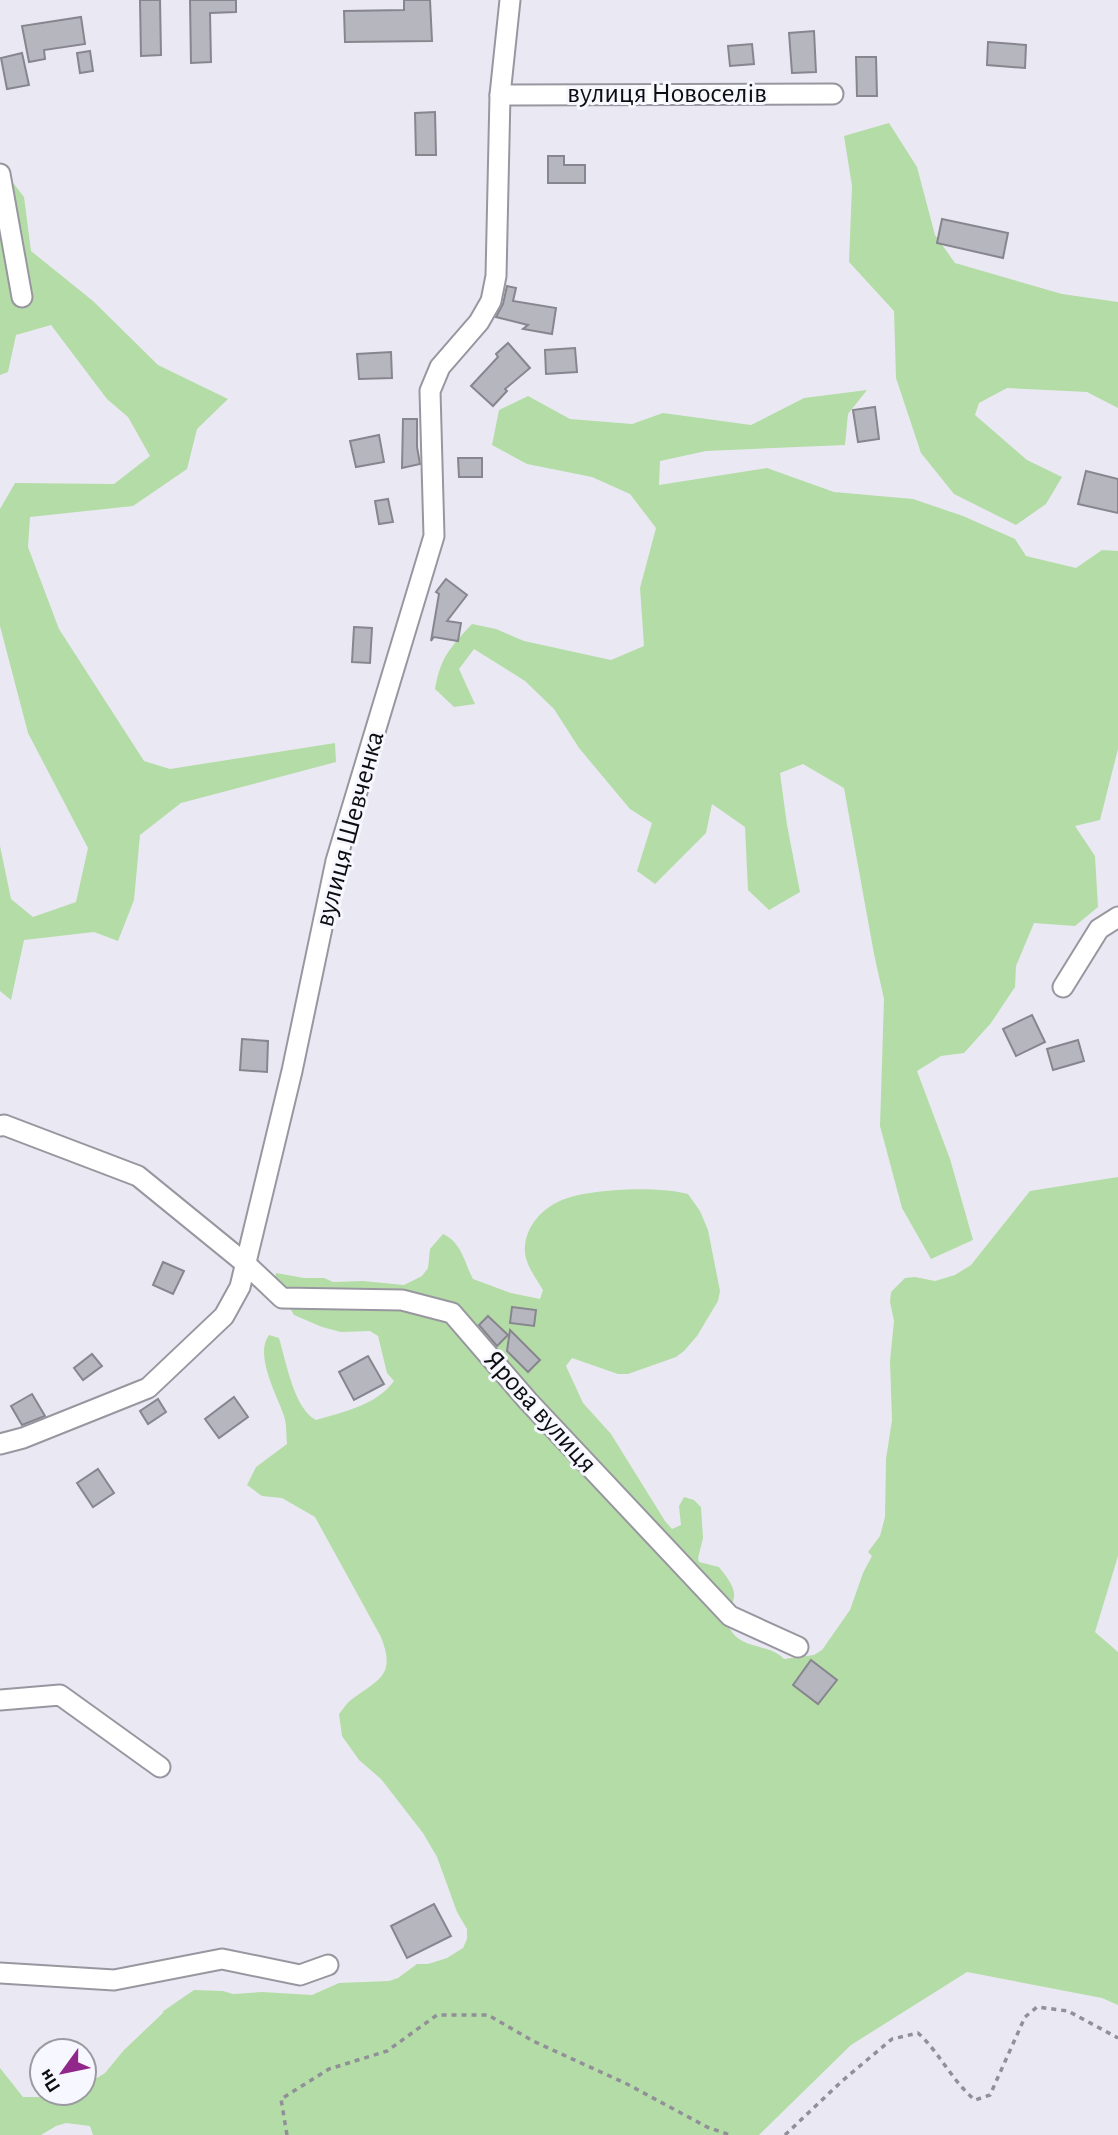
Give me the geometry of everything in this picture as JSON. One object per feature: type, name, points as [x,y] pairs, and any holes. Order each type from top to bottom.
[{"type":"street","name":"вулиця Шевченка","points":[[0,1444],[23,1438],[148,1388],[224,1316],[240,1287],[292,1071],[336,861],[435,536],[430,391],[440,367],[479,321],[491,301],[496,276],[500,95],[510,0]]},
{"type":"street","name":"вулиця Новоселів","points":[[500,95],[833,94]]},
{"type":"street","points":[[0,174],[22,297]]},
{"type":"street","points":[[1063,987],[1099,929],[1118,917]]},
{"type":"street","name":"Ярова вулиця","points":[[0,1126],[4,1125],[138,1176],[246,1264],[282,1298],[402,1300],[453,1313],[528,1402],[730,1616],[797,1647]]},
{"type":"street","points":[[0,1700],[60,1695],[160,1767]]},
{"type":"street","points":[[0,1972],[114,1980],[222,1959],[300,1975],[328,1965]]},
{"type":"path","points":[[785,2135],[842,2081],[892,2039],[918,2033],[931,2045],[962,2089],[975,2100],[990,2095],[1025,2017],[1037,2007],[1068,2011],[1118,2038]]},
{"type":"path","points":[[287,2135],[281,2099],[329,2069],[387,2051],[437,2015],[488,2015],[533,2041],[627,2084],[708,2127],[730,2135]]},
{"type":"green space","points":[[889,123],[917,167],[935,235],[955,263],[1062,294],[1118,302],[1118,408],[1087,392],[1007,388],[979,403],[975,415],[1027,460],[1062,477],[1046,504],[1016,525],[954,494],[921,453],[896,378],[894,311],[849,262],[852,186],[844,136]]},
{"type":"green space","points":[[0,166],[24,197],[31,251],[93,301],[158,365],[228,399],[197,429],[187,469],[133,506],[30,517],[28,547],[59,629],[144,761],[170,769],[335,743],[336,762],[181,803],[140,835],[134,900],[118,941],[94,932],[24,940],[11,1000],[0,991],[0,846],[11,899],[33,917],[76,902],[88,848],[28,733],[0,626],[0,509],[15,483],[114,484],[150,456],[128,417],[107,399],[51,325],[16,335],[8,372],[0,375]]},
{"type":"green space","points":[[867,390],[848,414],[845,445],[706,451],[660,461],[659,485],[767,468],[834,492],[913,499],[963,516],[1015,539],[1026,556],[1076,568],[1102,550],[1118,551],[1118,749],[1100,820],[1075,826],[1095,856],[1098,907],[1075,926],[1034,923],[1016,966],[1015,987],[991,1023],[964,1053],[941,1056],[917,1071],[950,1159],[973,1240],[931,1259],[902,1208],[880,1126],[884,999],[844,788],[803,764],[780,773],[800,892],[769,910],[748,890],[745,827],[712,804],[706,833],[655,884],[637,871],[652,823],[630,809],[579,748],[554,709],[525,681],[474,649],[459,669],[475,704],[454,707],[435,689],[440,668],[448,653],[472,624],[496,629],[524,641],[611,660],[644,646],[640,588],[656,528],[630,494],[592,477],[527,464],[492,445],[499,410],[528,396],[570,419],[632,424],[663,413],[751,425],[804,398]]},
{"type":"green space","points":[[1118,1177],[1118,1556],[1095,1632],[1118,1652],[1118,2005],[1102,1998],[967,1972],[851,2045],[759,2135],[93,2135],[90,2126],[66,2123],[41,2135],[0,2135],[0,2068],[23,2097],[28,2097],[28,2107],[98,2107],[98,2077],[162,2012],[194,1990],[233,1994],[262,1992],[312,1995],[339,1983],[389,1981],[398,1978],[417,1964],[428,1964],[447,1958],[463,1948],[467,1939],[467,1929],[457,1912],[437,1857],[423,1833],[381,1779],[359,1760],[342,1736],[339,1714],[350,1700],[379,1679],[386,1667],[387,1659],[381,1637],[315,1517],[282,1498],[262,1496],[247,1485],[256,1467],[287,1444],[285,1419],[265,1364],[265,1343],[269,1335],[279,1338],[296,1395],[308,1414],[316,1420],[369,1402],[394,1381],[387,1373],[378,1336],[370,1331],[341,1332],[294,1315],[274,1282],[276,1273],[324,1278],[333,1282],[363,1281],[404,1285],[422,1276],[428,1268],[430,1249],[443,1234],[454,1242],[462,1254],[473,1279],[511,1293],[540,1299],[543,1290],[528,1263],[525,1246],[532,1225],[547,1208],[572,1197],[605,1191],[660,1190],[688,1194],[700,1211],[708,1230],[720,1291],[718,1301],[697,1336],[676,1357],[628,1374],[618,1374],[572,1358],[566,1366],[583,1403],[611,1434],[672,1529],[681,1525],[679,1506],[684,1497],[694,1500],[701,1507],[703,1538],[698,1558],[699,1562],[719,1567],[731,1585],[734,1596],[729,1614],[729,1628],[744,1642],[772,1651],[784,1659],[814,1655],[822,1650],[850,1610],[872,1556],[868,1552],[880,1536],[885,1517],[886,1459],[892,1420],[890,1361],[894,1321],[891,1292],[905,1278],[935,1281],[955,1275],[971,1265],[1030,1191]]},
{"type":"building","points":[[140,0],[160,0],[161,55],[141,56]]},
{"type":"building","points":[[190,0],[236,0],[236,12],[210,13],[211,62],[191,63]]},
{"type":"building","points":[[404,0],[430,0],[432,41],[345,42],[344,11],[404,10]]},
{"type":"building","points":[[81,17],[85,44],[44,50],[45,59],[29,62],[22,26]]},
{"type":"building","points":[[814,31],[816,72],[792,73],[789,33]]},
{"type":"building","points":[[988,42],[1026,45],[1025,68],[987,65]]},
{"type":"building","points":[[752,44],[754,64],[730,66],[728,46]]},
{"type":"building","points":[[90,51],[93,71],[80,73],[77,53]]},
{"type":"building","points":[[22,53],[29,85],[7,89],[1,58]]},
{"type":"building","points":[[856,57],[876,57],[877,96],[857,96]]},
{"type":"building","points":[[435,112],[436,155],[416,155],[415,113]]},
{"type":"building","points":[[548,156],[564,156],[564,165],[585,165],[585,183],[548,183]]},
{"type":"building","points":[[942,219],[1008,233],[1003,258],[937,243]]},
{"type":"building","points":[[507,286],[516,288],[513,301],[556,308],[552,334],[523,329],[528,325],[496,317],[503,304]]},
{"type":"building","points":[[508,343],[530,368],[505,389],[507,391],[493,406],[471,386]]},
{"type":"building","points":[[575,348],[577,372],[546,374],[545,350]]},
{"type":"building","points":[[391,352],[392,378],[359,379],[357,354]]},
{"type":"building","points":[[875,407],[879,439],[858,442],[853,410]]},
{"type":"building","points":[[403,419],[417,419],[420,464],[402,468]]},
{"type":"building","points":[[379,435],[384,462],[356,467],[350,441]]},
{"type":"building","points":[[458,458],[482,458],[482,477],[459,477]]},
{"type":"building","points":[[1086,471],[1118,479],[1118,513],[1078,504]]},
{"type":"building","points":[[388,499],[393,522],[379,524],[375,501]]},
{"type":"building","points":[[446,579],[467,595],[447,621],[461,623],[458,641],[434,637],[431,641],[439,594],[436,592]]},
{"type":"building","points":[[354,627],[372,628],[370,663],[352,662]]},
{"type":"building","points":[[1032,1015],[1045,1042],[1016,1056],[1003,1029]]},
{"type":"building","points":[[242,1039],[268,1041],[267,1072],[240,1070]]},
{"type":"building","points":[[1078,1040],[1084,1061],[1053,1070],[1047,1049]]},
{"type":"building","points":[[163,1262],[184,1271],[173,1294],[153,1285]]},
{"type":"building","points":[[512,1307],[536,1310],[534,1326],[510,1323]]},
{"type":"building","points":[[488,1316],[508,1335],[497,1346],[479,1325]]},
{"type":"building","points":[[510,1330],[540,1360],[528,1372],[507,1351]]},
{"type":"building","points":[[92,1354],[102,1366],[83,1380],[74,1368]]},
{"type":"building","points":[[368,1356],[384,1384],[354,1400],[339,1372]]},
{"type":"building","points":[[32,1394],[45,1416],[22,1425],[11,1406]]},
{"type":"building","points":[[234,1397],[248,1417],[219,1438],[205,1419]]},
{"type":"building","points":[[158,1399],[166,1412],[148,1424],[140,1411]]},
{"type":"building","points":[[98,1469],[114,1493],[93,1507],[77,1483]]},
{"type":"building","points":[[811,1660],[837,1680],[818,1704],[793,1685]]},
{"type":"building","points":[[434,1904],[451,1936],[407,1958],[391,1926]]}]
